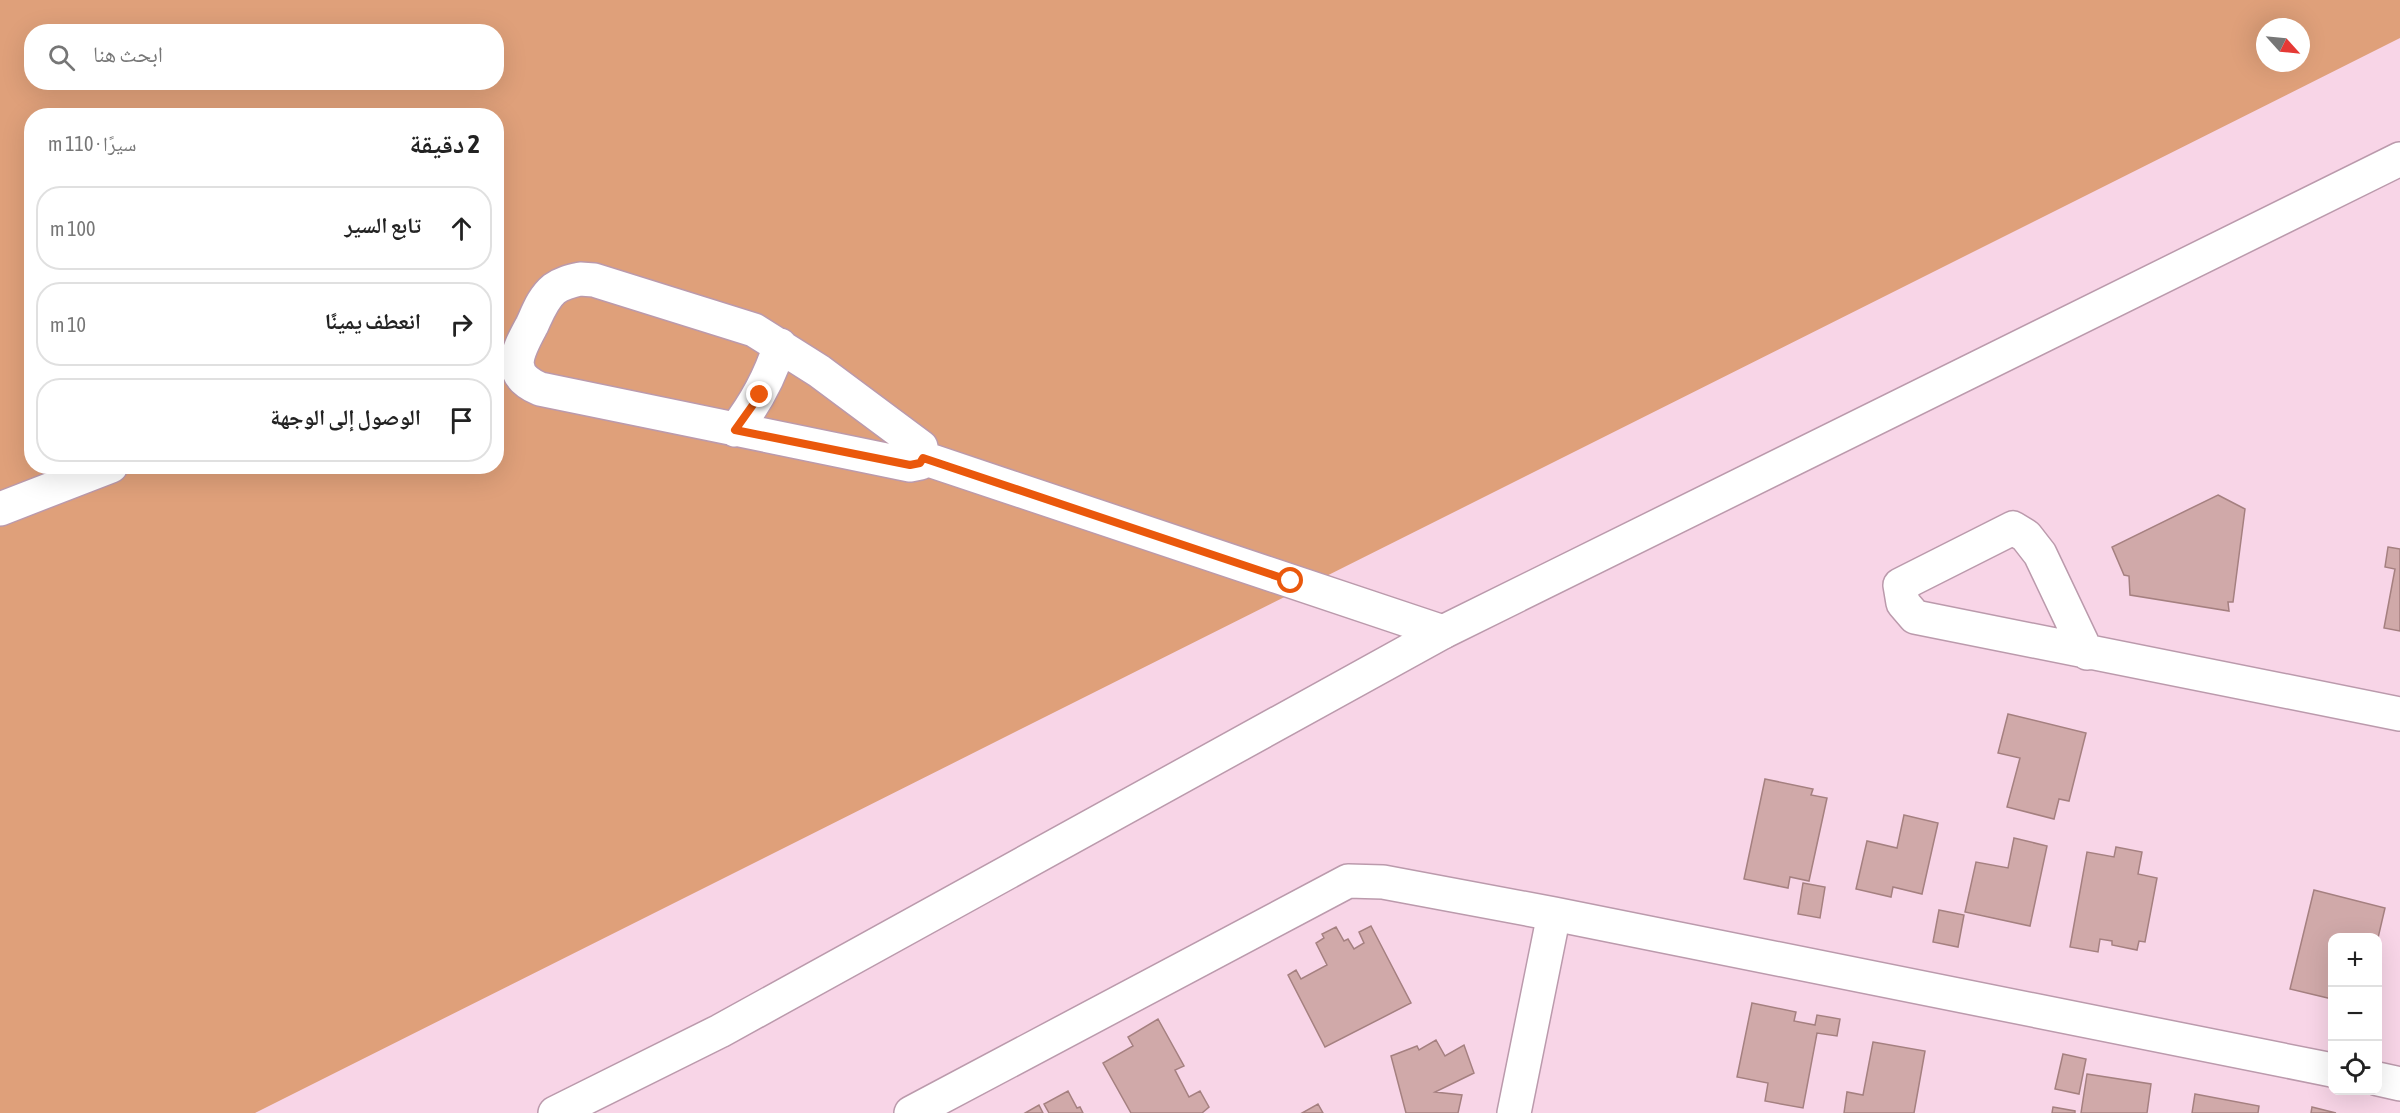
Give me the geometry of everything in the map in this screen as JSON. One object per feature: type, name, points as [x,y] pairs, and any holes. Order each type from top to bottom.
[{"type":"street","points":[[555,1113],[720,1031],[1443,632],[2400,159]]},
{"type":"street","points":[[580,279],[594,280],[754,330],[780,345],[921,447],[923,458],[920,463],[910,465],[540,389],[529,384],[520,375],[516,363],[507,352],[554,289],[566,282],[580,279]]},
{"type":"street","points":[[735,430],[760,395],[772,371],[780,345]]},
{"type":"street","points":[[923,458],[1443,632]]},
{"type":"street","points":[[0,509],[90,474]]},
{"type":"street","points":[[2087,653],[2040,554],[2026,536],[2013,528],[1900,585],[1903,603],[1915,617],[2087,653],[2400,714]]},
{"type":"street","points":[[911,1113],[1348,881],[1383,882],[1554,914],[2328,1069]]},
{"type":"street","points":[[1514,1113],[1554,914]]},
{"type":"street","points":[[2382,1080],[2400,1083]]},
{"type":"shaded area","points":[[0,0],[2400,0],[2400,38],[255,1113],[0,1113]]},
{"type":"building","points":[[2218,495],[2245,509],[2233,602],[2228,602],[2229,611],[2130,595],[2129,576],[2124,575],[2112,547]]},
{"type":"building","points":[[2388,547],[2400,549],[2400,631],[2384,628],[2395,569],[2385,567]]},
{"type":"building","points":[[2008,714],[2086,733],[2069,801],[2059,799],[2054,819],[2007,807],[2020,758],[1998,753]]},
{"type":"building","points":[[1765,779],[1813,789],[1811,795],[1827,798],[1809,881],[1790,877],[1788,888],[1744,879]]},
{"type":"building","points":[[1904,815],[1938,823],[1922,894],[1893,887],[1891,897],[1856,889],[1867,841],[1897,848]]},
{"type":"building","points":[[2014,838],[2047,846],[2030,926],[1965,912],[1976,862],[2008,868]]},
{"type":"building","points":[[2116,847],[2142,852],[2138,874],[2157,878],[2145,942],[2139,941],[2137,950],[2112,945],[2112,941],[2100,939],[2098,952],[2070,947],[2087,852],[2114,857]]},
{"type":"building","points":[[1803,883],[1825,887],[1820,918],[1798,914]]},
{"type":"building","points":[[2314,890],[2385,908],[2379,933],[2328,933],[2328,998],[2290,989]]},
{"type":"building","points":[[1939,910],[1964,915],[1958,947],[1933,942]]},
{"type":"building","points":[[1371,926],[1411,1003],[1325,1047],[1288,975],[1296,970],[1301,979],[1327,965],[1316,943],[1324,938],[1322,934],[1336,927],[1344,941],[1348,939],[1354,949],[1364,943],[1359,932]]},
{"type":"building","points":[[1752,1003],[1796,1012],[1794,1021],[1815,1025],[1817,1015],[1840,1019],[1837,1036],[1817,1033],[1803,1108],[1765,1101],[1768,1083],[1737,1077]]},
{"type":"building","points":[[1158,1019],[1184,1066],[1175,1070],[1189,1097],[1200,1091],[1209,1107],[1202,1113],[1131,1113],[1103,1063],[1133,1046],[1128,1037]]},
{"type":"building","points":[[1436,1040],[1445,1056],[1464,1045],[1474,1073],[1435,1092],[1462,1095],[1458,1113],[1406,1113],[1391,1056],[1417,1046],[1419,1050]]},
{"type":"building","points":[[1873,1042],[1925,1051],[1914,1113],[1844,1113],[1847,1092],[1863,1095]]},
{"type":"building","points":[[2063,1054],[2086,1059],[2079,1094],[2055,1089]]},
{"type":"building","points":[[2087,1074],[2151,1084],[2147,1113],[2081,1113]]},
{"type":"building","points":[[1068,1091],[1077,1108],[1080,1107],[1083,1113],[1049,1113],[1044,1104]]},
{"type":"building","points":[[2195,1094],[2259,1106],[2258,1113],[2192,1113]]},
{"type":"building","points":[[1318,1104],[1323,1113],[1302,1113]]},
{"type":"building","points":[[1039,1105],[1043,1113],[1025,1113]]},
{"type":"building","points":[[2053,1107],[2075,1111],[2075,1113],[2052,1113]]},
{"type":"building","points":[[2312,1107],[2336,1113],[2311,1113]]},
{"type":"route","points":[[760,395],[735,430],[910,465],[920,463],[923,458],[1291,581]]}]
